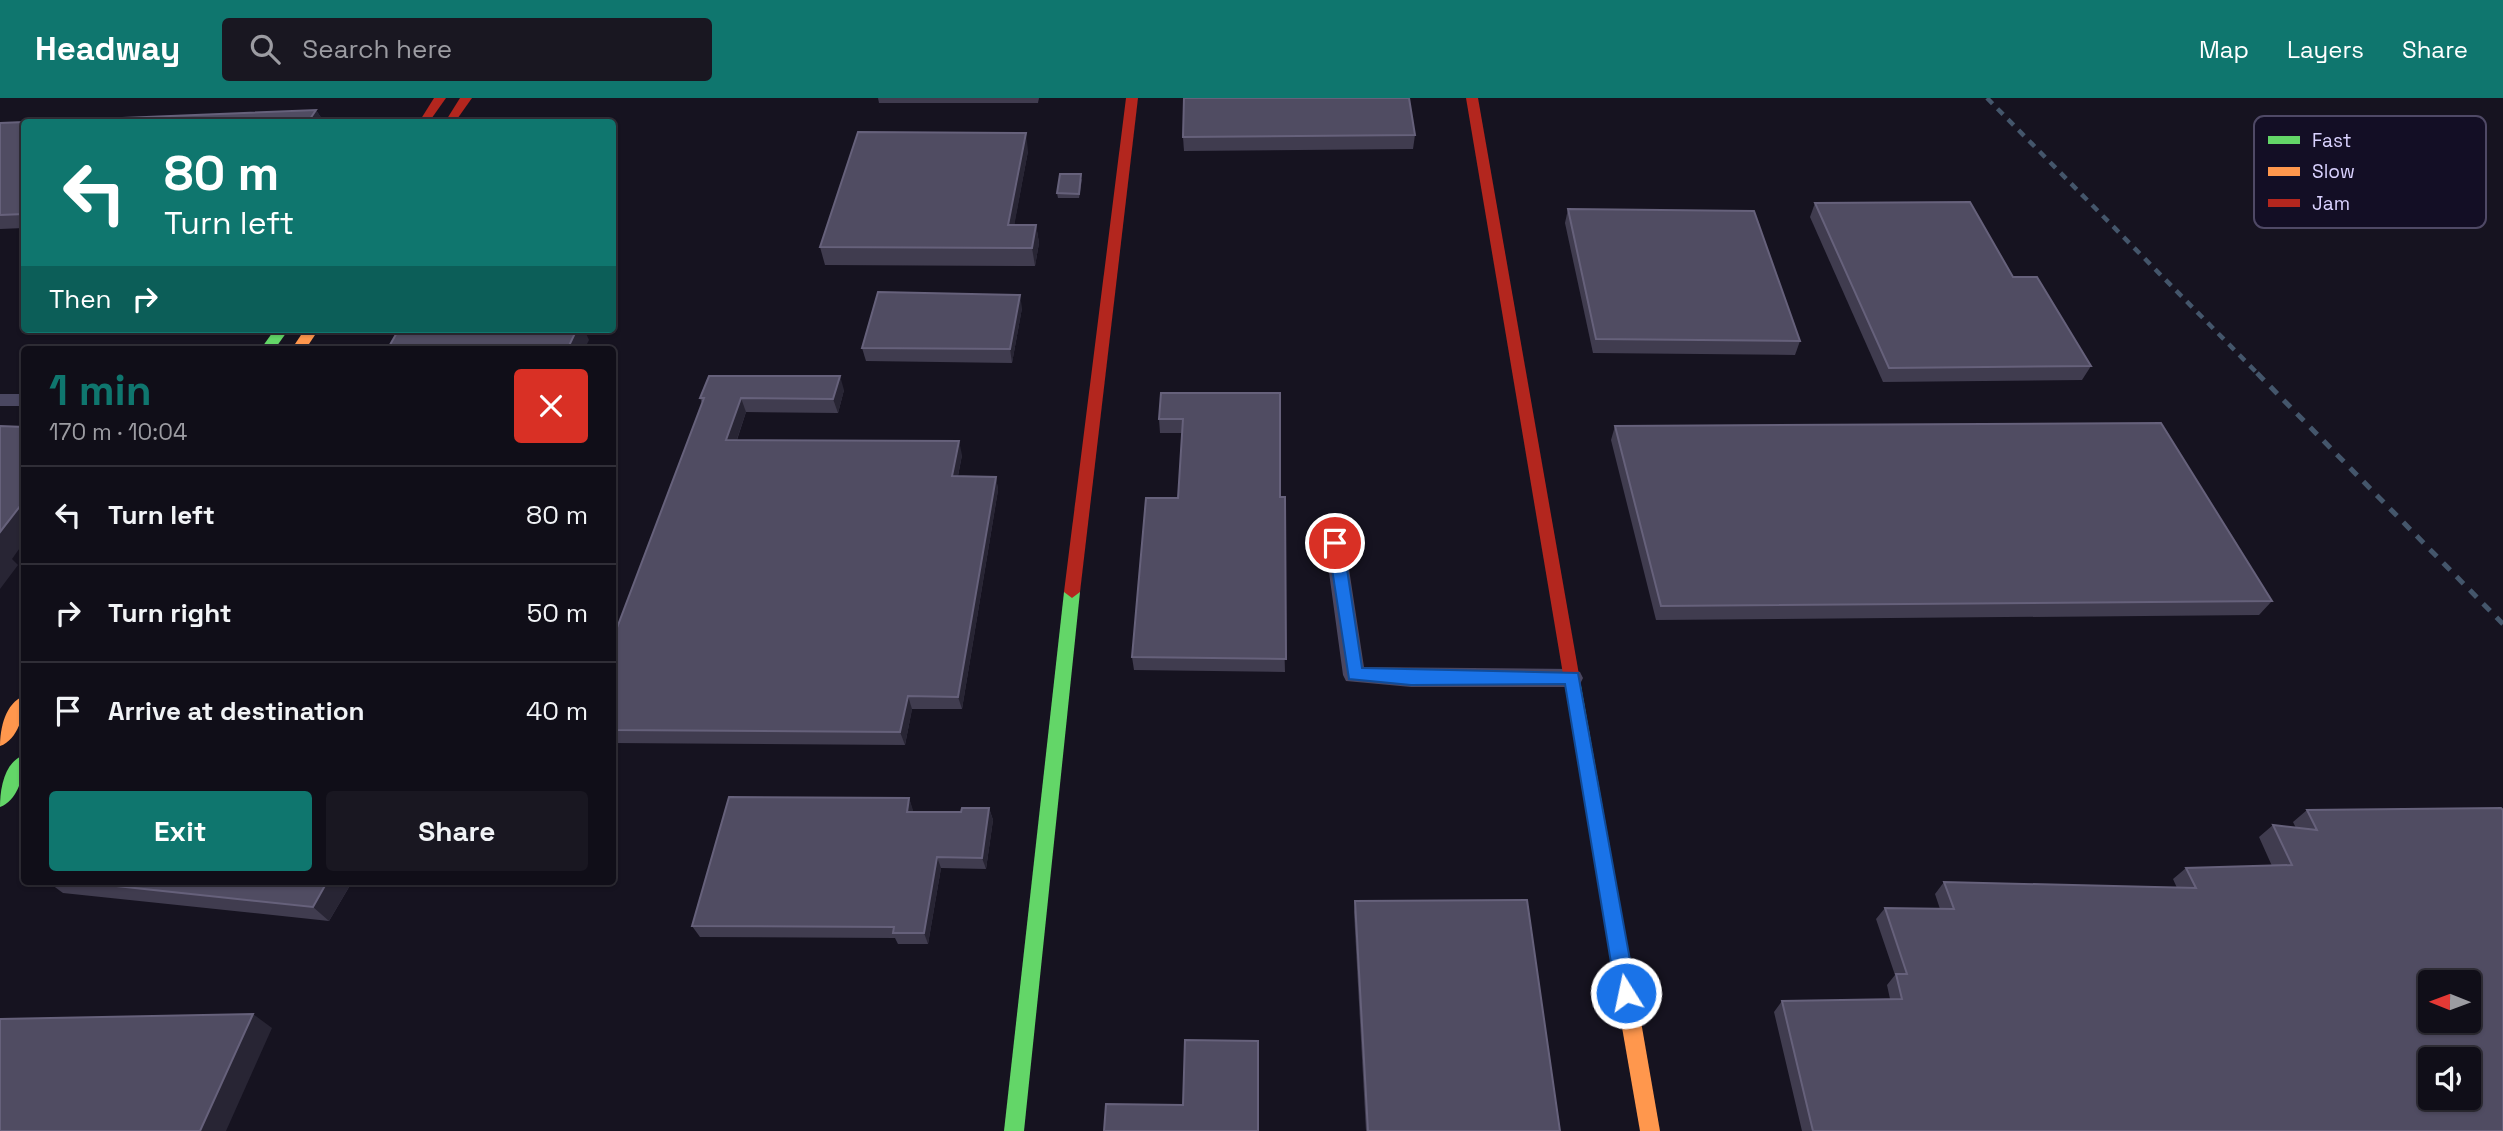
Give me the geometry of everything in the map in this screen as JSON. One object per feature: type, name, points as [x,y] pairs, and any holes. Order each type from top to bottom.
[{"type":"street","points":[[426,119],[440,98]]},
{"type":"street","points":[[452,119],[466,98]]},
{"type":"street","points":[[1014,1131],[1068,625],[1132,98]]},
{"type":"street","points":[[1472,98],[1650,1131]]},
{"type":"street","points":[[0,400],[21,400]]},
{"type":"street","points":[[1335,543],[1354,675],[1411,678],[1572,678]]},
{"type":"street","points":[[0,739],[21,708]]},
{"type":"street","points":[[0,799],[21,767]]},
{"type":"building","points":[[1184,98],[1409,98],[1415,135],[1183,137]]},
{"type":"building","points":[[316,110],[310,119],[97,119]]},
{"type":"building","points":[[21,122],[21,214],[0,215],[0,123]]},
{"type":"building","points":[[858,132],[1026,133],[1008,225],[1036,225],[1032,248],[820,247]]},
{"type":"building","points":[[1060,174],[1081,174],[1079,194],[1057,193]]},
{"type":"building","points":[[1970,202],[2013,277],[2037,277],[2091,366],[1889,368],[1815,203]]},
{"type":"building","points":[[1568,209],[1754,211],[1800,341],[1596,339]]},
{"type":"building","points":[[878,292],[1020,295],[1010,349],[862,348]]},
{"type":"building","points":[[397,333],[575,333],[569,346],[389,346]]},
{"type":"building","points":[[709,376],[840,376],[833,399],[741,398],[726,440],[959,441],[952,476],[996,477],[958,697],[908,696],[900,732],[616,730],[616,630],[704,398],[700,398]]},
{"type":"building","points":[[1161,393],[1280,393],[1280,497],[1285,497],[1286,659],[1132,657],[1146,498],[1178,498],[1183,419],[1159,419]]},
{"type":"building","points":[[2161,423],[2272,601],[1661,606],[1615,426]]},
{"type":"building","points":[[0,426],[21,427],[21,505],[0,532]]},
{"type":"building","points":[[729,797],[909,798],[907,812],[961,812],[962,808],[989,808],[982,858],[937,857],[924,933],[893,933],[894,927],[692,926]]},
{"type":"building","points":[[2307,810],[2503,810],[2503,1131],[1813,1131],[1782,1001],[1902,999],[1896,974],[1907,974],[1885,908],[1954,909],[1944,882],[2196,888],[2186,868],[2292,865],[2273,825],[2317,830]]},
{"type":"building","points":[[107,885],[325,885],[313,907]]},
{"type":"building","points":[[1527,900],[1560,1131],[1368,1131],[1355,901]]},
{"type":"building","points":[[253,1014],[200,1131],[0,1131],[0,1019]]},
{"type":"building","points":[[1185,1040],[1258,1041],[1258,1131],[1104,1131],[1106,1104],[1183,1105]]},
{"type":"railway","points":[[1987,98],[2259,375]]},
{"type":"railway","points":[[2257,373],[2503,624]]},
{"type":"traffic: fast","points":[[270,346],[279,333]]},
{"type":"traffic: fast","points":[[1014,1131],[1072,592]]},
{"type":"traffic: fast","points":[[1573,686],[1629,1010]]},
{"type":"traffic: fast","points":[[0,799],[21,767]]},
{"type":"traffic: slow","points":[[301,346],[309,333]]},
{"type":"traffic: slow","points":[[0,739],[21,708]]},
{"type":"traffic: slow","points":[[1629,1010],[1650,1131]]},
{"type":"traffic: jam","points":[[426,119],[440,98]]},
{"type":"traffic: jam","points":[[452,119],[466,98]]},
{"type":"traffic: jam","points":[[1072,592],[1132,98]]},
{"type":"traffic: jam","points":[[1472,98],[1573,686]]},
{"type":"route","points":[[1335,543],[1354,675],[1411,678],[1572,678],[1626,993]]}]
